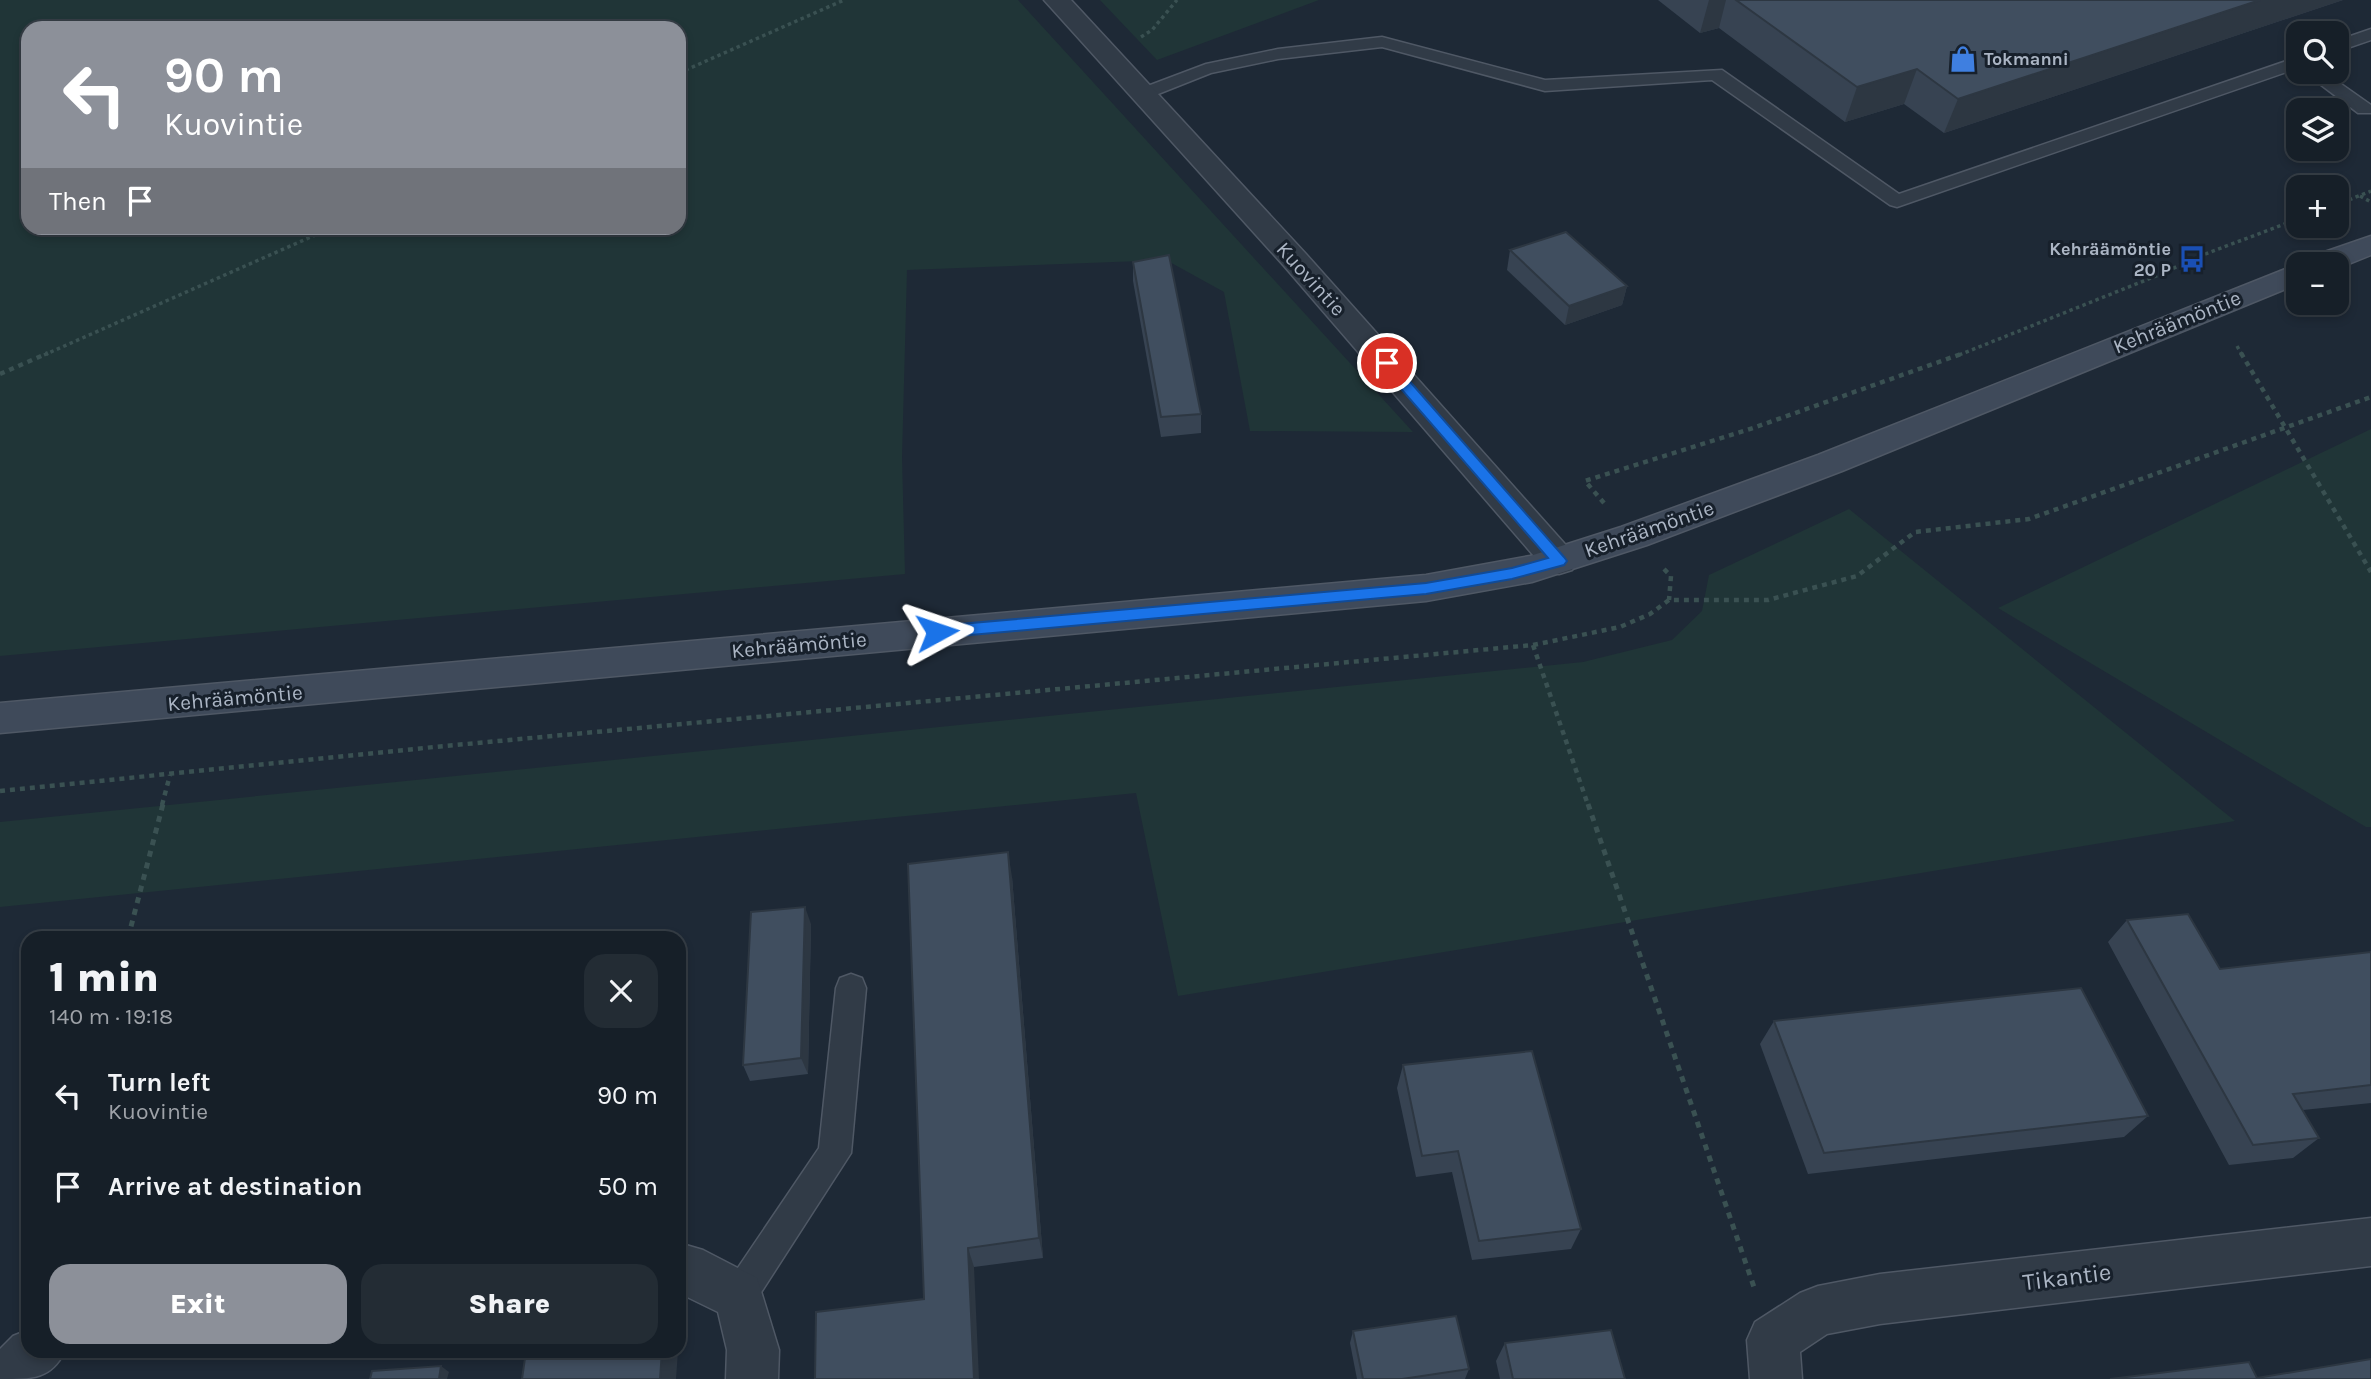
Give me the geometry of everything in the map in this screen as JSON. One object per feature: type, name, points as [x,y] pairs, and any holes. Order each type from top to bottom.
[{"type":"street","name":"Kuovintie","points":[[1057,0],[1304,270],[1559,561]]},
{"type":"street","points":[[2349,253],[2371,245]]},
{"type":"street","name":"Kehräämöntie","points":[[0,718],[1426,588],[1512,573],[1559,561],[1634,536],[1830,463],[2286,279]]},
{"type":"street","name":"Tikantie","points":[[1774,1360],[1818,1311],[1880,1299],[2371,1242]]},
{"type":"street","points":[[686,1269],[739,1296],[753,1350],[752,1379]]},
{"type":"street","points":[[7,1379],[27,1358]]},
{"type":"lane","points":[[2349,42],[2371,34]]},
{"type":"lane","points":[[1143,94],[1206,69],[1278,54],[1382,43],[1545,86],[1716,74],[1896,201],[2286,66]]},
{"type":"lane","points":[[2331,84],[2369,109]]},
{"type":"lane","points":[[739,1296],[835,1153],[851,988]]},
{"type":"path","points":[[686,70],[844,0]]},
{"type":"path","points":[[1110,59],[1152,30],[1177,0]]},
{"type":"path","points":[[2349,200],[2371,191]]},
{"type":"path","points":[[2360,196],[2371,202]]},
{"type":"path","points":[[1669,600],[1671,576],[1585,481],[1753,428],[1964,353],[2166,272],[2193,258],[2286,223]]},
{"type":"path","points":[[0,374],[315,235]]},
{"type":"path","points":[[2237,346],[2282,426],[2340,514],[2371,572]]},
{"type":"path","points":[[0,791],[434,747],[1533,645],[1620,627],[1650,614],[1669,600],[1768,600],[1857,576],[1915,532],[2029,519],[2282,426],[2371,397]]},
{"type":"path","points":[[1533,645],[1774,1360]]},
{"type":"path","points":[[130,931],[170,775]]},
{"type":"green space","points":[[0,0],[1018,0],[1413,432],[1250,431],[1224,292],[1166,260],[907,270],[902,457],[905,574],[0,656]]},
{"type":"green space","points":[[1100,0],[1319,0],[1157,60]]},
{"type":"green space","points":[[2371,429],[2371,827],[2366,827],[1998,608]]},
{"type":"green space","points":[[1849,509],[2235,821],[1178,996],[1136,793],[0,907],[0,822],[1583,662],[1672,640],[1702,611],[1709,575]]},
{"type":"building","points":[[1736,0],[2260,0],[1958,99],[1917,69],[1857,87]]},
{"type":"building","points":[[1566,232],[1627,286],[1569,306],[1510,250]]},
{"type":"building","points":[[1169,255],[1201,414],[1161,417],[1133,262]]},
{"type":"building","points":[[1008,852],[1039,1238],[968,1248],[974,1379],[815,1379],[816,1312],[924,1299],[908,864]]},
{"type":"building","points":[[805,907],[801,1058],[743,1065],[751,912]]},
{"type":"building","points":[[2188,914],[2220,969],[2371,952],[2371,1085],[2293,1094],[2319,1138],[2253,1145],[2127,920]]},
{"type":"building","points":[[2081,988],[2148,1116],[1824,1153],[1774,1021]]},
{"type":"building","points":[[1532,1051],[1581,1229],[1479,1241],[1458,1151],[1422,1156],[1403,1065]]},
{"type":"building","points":[[1456,1316],[1469,1369],[1402,1379],[1363,1379],[1353,1331]]},
{"type":"building","points":[[1611,1330],[1625,1379],[1513,1379],[1505,1343]]},
{"type":"building","points":[[525,1358],[662,1358],[660,1379],[522,1379]]},
{"type":"building","points":[[2371,1359],[2371,1379],[2110,1379],[2249,1362],[2257,1378]]},
{"type":"building","points":[[441,1366],[439,1379],[370,1379],[372,1371]]},
{"type":"place","name":"Tokmanni","points":[[1963,59]]},
{"type":"place","name":"Kehräämöntie 20 P","points":[[2192,259]]},
{"type":"route","points":[[937,632],[1426,588],[1532,569],[1559,561],[1387,363]]}]
